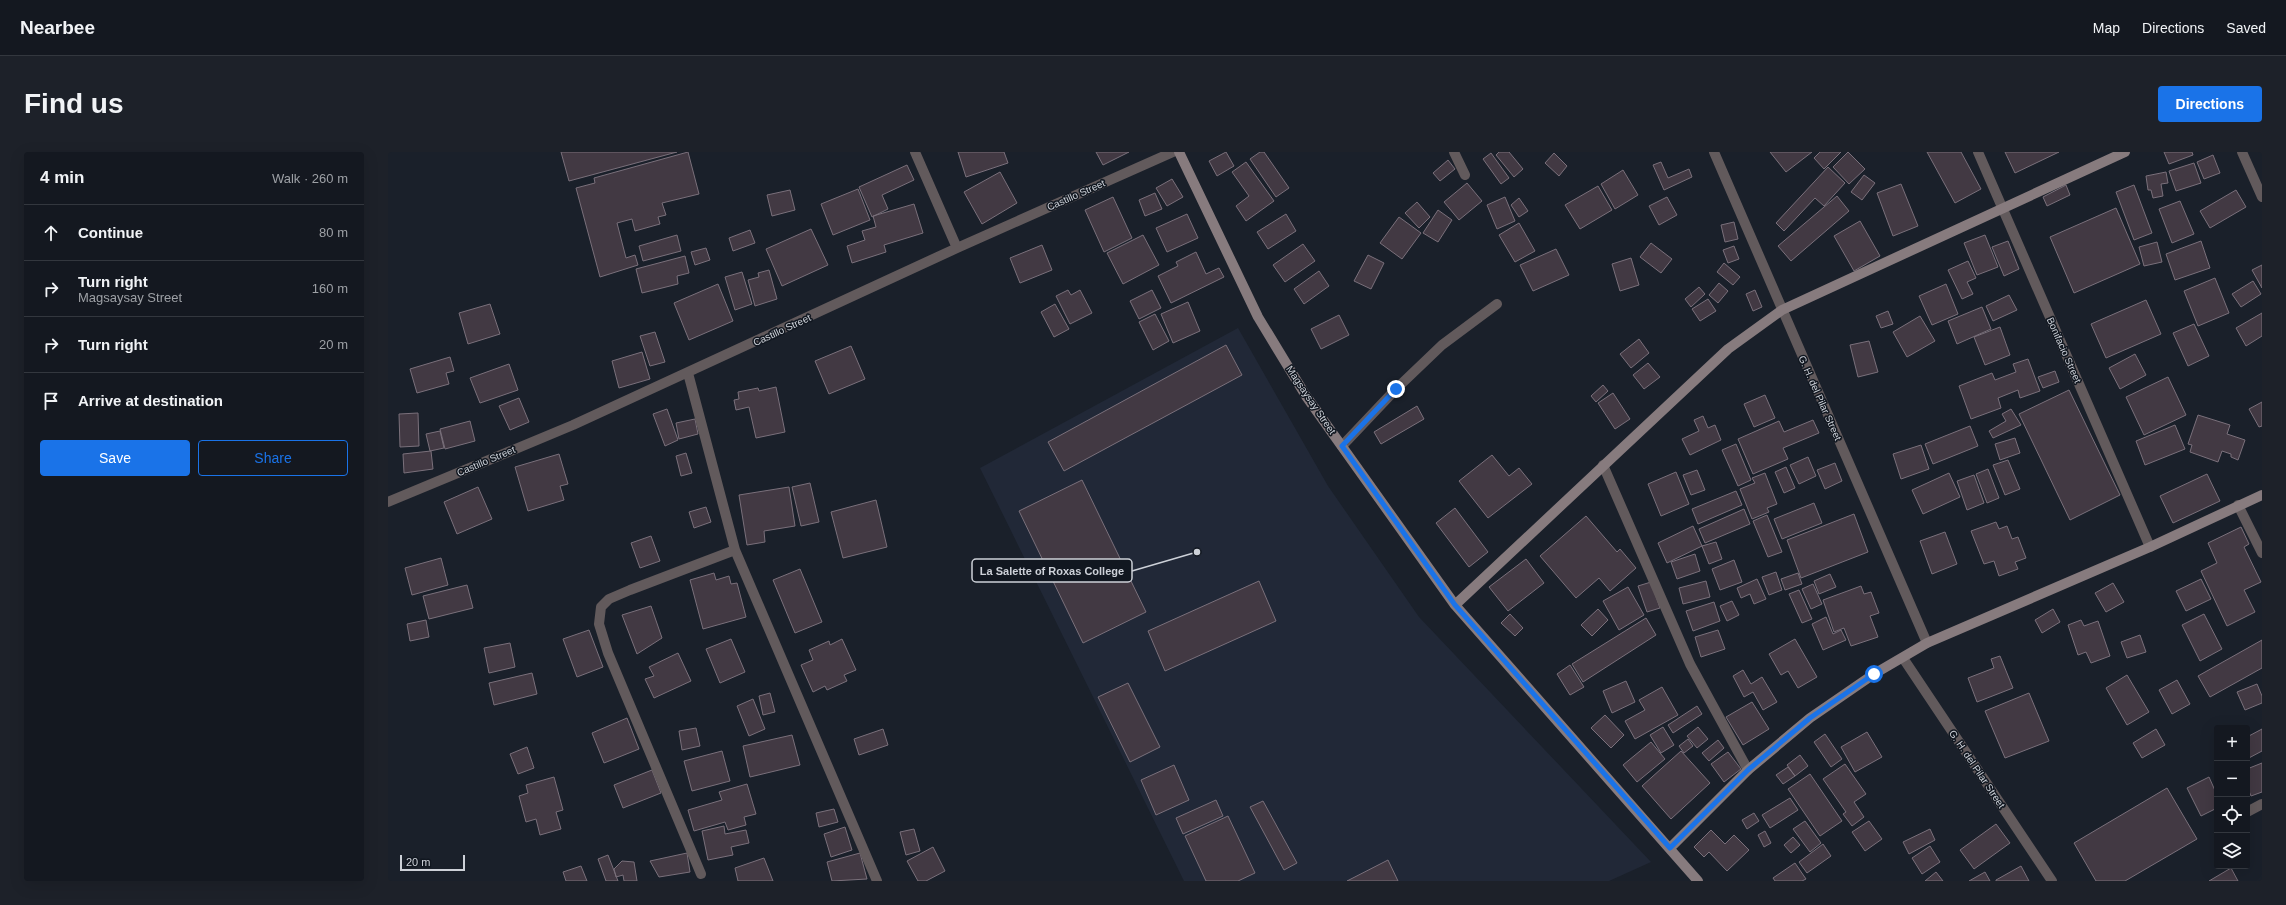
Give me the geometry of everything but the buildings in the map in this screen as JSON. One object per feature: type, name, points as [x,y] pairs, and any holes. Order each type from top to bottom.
[{"type":"street","points":[[915,152],[957,248]]},
{"type":"street","name":"Castillo Street","points":[[388,502],[573,424],[688,373],[957,248],[1173,152]]},
{"type":"street","name":"Magsaysay Street","points":[[1179,152],[1258,316],[1306,396],[1455,605],[1698,881]]},
{"type":"street","points":[[1454,152],[1465,175]]},
{"type":"street","name":"G. H. del Pilar Street","points":[[1714,152],[1927,643]]},
{"type":"street","name":"Bonifacio Street","points":[[1978,152],[2150,547]]},
{"type":"street","points":[[1455,605],[1603,464],[1728,349],[1782,310],[2124,152]]},
{"type":"street","points":[[2242,152],[2262,197]]},
{"type":"street","points":[[1342,446],[1396,389],[1442,345],[1497,304]]},
{"type":"street","points":[[688,373],[735,550],[877,881]]},
{"type":"street","points":[[1603,464],[1690,664],[1748,770]]},
{"type":"street","points":[[1670,848],[1748,770],[1810,718],[1874,674],[1927,643],[2150,547],[2262,495]]},
{"type":"street","points":[[2238,505],[2262,553]]},
{"type":"street","points":[[701,874],[608,653],[599,624],[600,607],[609,599],[630,590],[735,550]]},
{"type":"street","name":"G. H. del Pilar Street","points":[[1902,658],[2052,881]]},
{"type":"street","points":[[2250,810],[2262,804]]},
{"type":"shaded area","points":[[1238,328],[1328,486],[1419,617],[1651,862],[1609,881],[1184,881],[980,468]]},
{"type":"place","name":"La Salette of Roxas College","points":[[1197,552]]},
{"type":"route","points":[[1396,389],[1342,446],[1455,605],[1670,848],[1748,770],[1810,718],[1874,674]]}]
